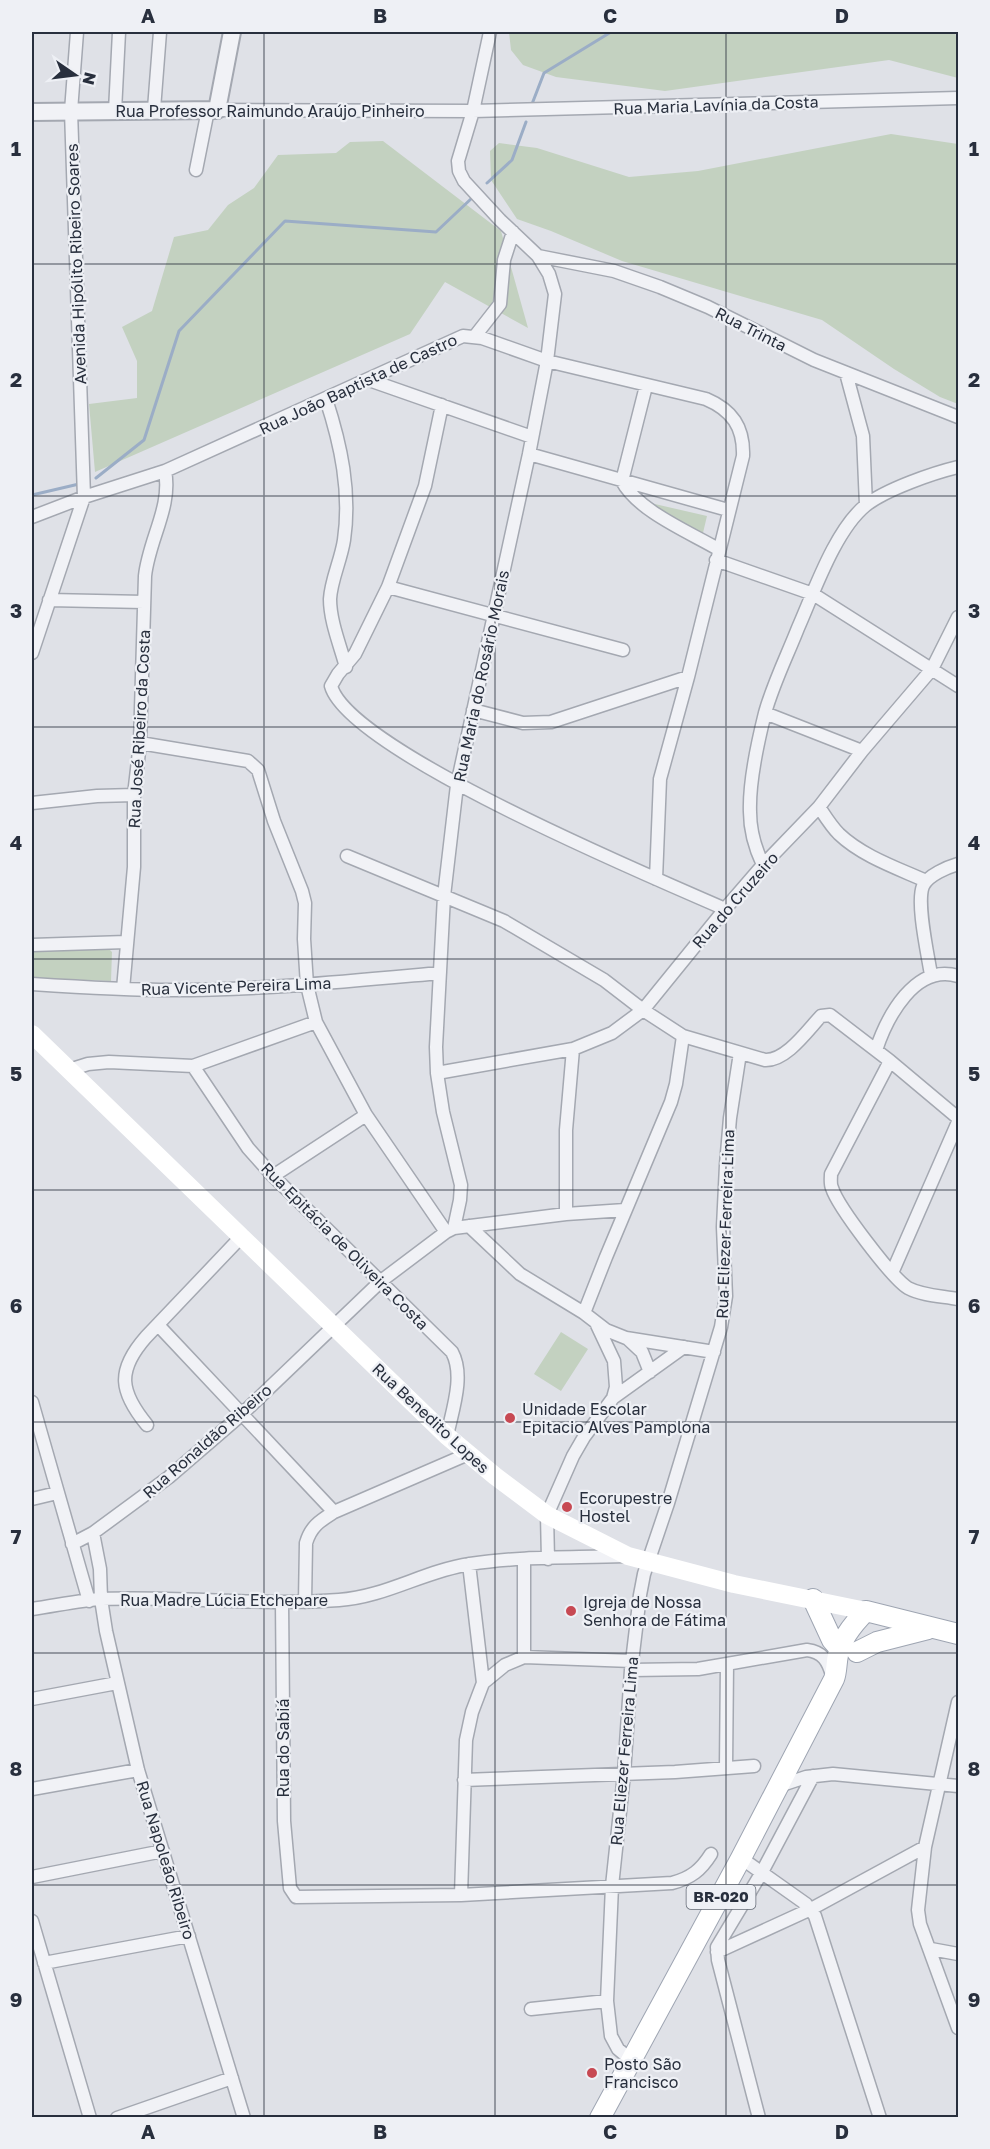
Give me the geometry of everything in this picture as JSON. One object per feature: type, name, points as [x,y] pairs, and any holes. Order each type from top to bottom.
[{"type":"main road","name":"Rua Benedito Lopes","points":[[32,1034],[447,1436],[548,1515],[628,1556],[734,1584],[813,1599],[958,1634]]},
{"type":"main road","points":[[813,1599],[832,1640],[848,1650],[931,1628]]},
{"type":"main road","name":"BR-020","points":[[600,2118],[741,1858],[848,1650],[867,1632],[869,1623],[866,1611]]},
{"type":"street","name":"Avenida Hipólito Ribeiro Soares","points":[[77,32],[71,111],[84,497]]},
{"type":"street","points":[[115,111],[119,32]]},
{"type":"street","points":[[154,109],[160,32]]},
{"type":"street","points":[[196,170],[232,32]]},
{"type":"street","points":[[473,111],[490,32]]},
{"type":"street","name":"Rua Maria Lavínia da Costa","points":[[473,111],[958,98]]},
{"type":"street","name":"Rua Professor Raimundo Araújo Pinheiro","points":[[32,112],[154,109],[473,111]]},
{"type":"street","name":"Rua Maria do Rosário Morais","points":[[450,1230],[460,1200],[461,1185],[443,1112],[437,1073],[436,1047],[444,896],[457,785],[530,454],[547,361],[555,294],[549,274],[538,256],[464,181],[459,171],[458,161],[473,111]]},
{"type":"street","points":[[475,336],[500,304],[504,260],[513,232]]},
{"type":"street","name":"Rua Trinta","points":[[538,256],[614,271],[660,287],[708,307],[785,347],[958,417]]},
{"type":"street","name":"Rua João Baptista de Castro","points":[[32,517],[84,497],[165,471],[463,336],[475,336],[547,361],[706,399],[719,405],[735,420],[742,439],[743,456],[728,510]]},
{"type":"street","points":[[846,373],[863,436],[866,506]]},
{"type":"street","points":[[369,380],[532,437]]},
{"type":"street","points":[[646,386],[622,481],[632,496],[717,554],[813,594],[958,686]]},
{"type":"street","points":[[326,399],[338,435],[346,491],[344,542],[330,598],[346,667]]},
{"type":"street","points":[[442,405],[425,486],[388,587],[356,654],[338,674],[331,686],[339,702],[359,722],[457,785],[725,909]]},
{"type":"street","points":[[530,454],[728,510],[659,787],[656,879]]},
{"type":"street","points":[[763,865],[751,833],[749,811],[765,713],[781,668],[833,549],[851,522],[866,506],[885,494],[958,466]]},
{"type":"street","name":"Rua José Ribeiro da Costa","points":[[123,989],[134,867],[134,795],[140,743],[147,556],[165,506],[168,486],[165,471]]},
{"type":"street","points":[[32,653],[84,497]]},
{"type":"street","points":[[388,587],[623,650]]},
{"type":"street","points":[[49,600],[144,602]]},
{"type":"street","name":"Rua do Cruzeiro","points":[[437,1073],[573,1049],[612,1033],[643,1010],[763,865],[819,807],[862,751],[932,669],[953,640],[958,617]]},
{"type":"street","points":[[473,710],[523,723],[551,722],[688,677]]},
{"type":"street","points":[[765,713],[862,751]]},
{"type":"street","points":[[140,743],[248,761],[258,770],[274,821],[305,903],[304,939],[307,985],[316,1022],[366,1115],[450,1230],[566,1214],[625,1210]]},
{"type":"street","points":[[32,803],[97,796],[134,795]]},
{"type":"street","points":[[819,807],[845,839],[876,858],[926,882]]},
{"type":"street","points":[[347,856],[504,921],[604,980],[643,1010],[683,1036],[765,1060],[776,1060],[821,1016],[832,1016],[958,1118]]},
{"type":"street","points":[[931,975],[921,896],[926,882],[958,864]]},
{"type":"street","points":[[32,945],[126,942]]},
{"type":"street","name":"Rua Vicente Pereira Lima","points":[[32,984],[123,989],[214,989],[307,985],[440,973]]},
{"type":"street","points":[[876,1050],[884,1028],[896,1007],[908,994],[931,975],[958,976]]},
{"type":"street","points":[[69,1070],[88,1064],[108,1062],[193,1066],[316,1022]]},
{"type":"street","points":[[584,1313],[671,1102],[683,1036]]},
{"type":"street","points":[[566,1214],[566,1130],[573,1049]]},
{"type":"street","name":"Rua Eliezer Ferreira Lima","points":[[630,2060],[618,2049],[611,2036],[607,2001],[612,1886],[624,1774],[631,1666],[640,1595],[649,1561],[721,1327],[726,1296],[723,1227],[726,1165],[730,1118],[740,1053]]},
{"type":"street","points":[[890,1061],[831,1174],[834,1192],[854,1224],[892,1273],[908,1288],[958,1299]]},
{"type":"street","name":"Rua Epitácia de Oliveira Costa","points":[[193,1066],[248,1148],[273,1176],[444,1343],[456,1359],[457,1382],[447,1436]]},
{"type":"street","points":[[273,1176],[366,1115]]},
{"type":"street","points":[[892,1273],[958,1122]]},
{"type":"street","points":[[469,1226],[520,1274],[615,1334],[714,1352]]},
{"type":"street","name":"Rua Ronaldão Ribeiro","points":[[72,1544],[93,1533],[169,1477],[241,1415],[381,1281],[450,1230]]},
{"type":"street","points":[[147,1425],[129,1401],[125,1378],[129,1359],[134,1350],[242,1236]]},
{"type":"street","points":[[597,1324],[614,1361],[616,1378],[613,1398]]},
{"type":"street","points":[[158,1325],[334,1512]]},
{"type":"street","points":[[627,1338],[642,1352],[650,1372]]},
{"type":"street","points":[[548,1559],[548,1515],[573,1456],[594,1422],[613,1398],[684,1347]]},
{"type":"street","name":"Rua Napoleão Ribeiro","points":[[32,1402],[72,1544],[95,1600],[138,1770],[244,2118]]},
{"type":"street","points":[[305,1602],[305,1556],[308,1534],[317,1523],[334,1512],[468,1454]]},
{"type":"street","points":[[32,1499],[57,1493]]},
{"type":"street","points":[[93,1533],[100,1569],[95,1600]]},
{"type":"street","name":"Rua Madre Lúcia Etchepare","points":[[32,1609],[95,1600],[211,1599],[305,1602],[361,1598],[469,1564],[628,1556]]},
{"type":"street","points":[[524,1560],[524,1657]]},
{"type":"street","points":[[469,1564],[483,1683],[468,1723],[460,1895],[672,1883],[685,1880],[702,1868],[711,1854]]},
{"type":"street","name":"Rua do Sabiá","points":[[282,1602],[284,1821],[288,1877],[292,1893],[300,1897],[460,1895]]},
{"type":"street","points":[[483,1683],[505,1665],[524,1657],[678,1670],[727,1665],[779,1653],[807,1650],[821,1654],[829,1663],[835,1676]]},
{"type":"street","points":[[726,1767],[727,1665]]},
{"type":"street","points":[[32,1699],[117,1683]]},
{"type":"street","points":[[958,1702],[925,1847],[918,1910],[920,1924],[958,2028]]},
{"type":"street","points":[[464,1780],[675,1772],[754,1766]]},
{"type":"street","points":[[32,1789],[138,1770]]},
{"type":"street","points":[[779,1786],[813,1776],[833,1774],[958,1786]]},
{"type":"street","points":[[759,2118],[717,1952],[813,1776]]},
{"type":"street","points":[[717,1952],[811,1909],[925,1847]]},
{"type":"street","points":[[32,1877],[163,1851]]},
{"type":"street","points":[[741,1858],[811,1909],[880,2118]]},
{"type":"street","points":[[32,1921],[90,2118]]},
{"type":"street","points":[[44,1963],[189,1936]]},
{"type":"street","points":[[931,1949],[958,1954]]},
{"type":"street","points":[[531,2009],[607,2001]]},
{"type":"street","points":[[117,2118],[232,2078]]},
{"type":"green space","points":[[509,32],[955,32],[958,45],[958,78],[889,60],[665,91],[556,77],[523,65],[511,50]]},
{"type":"green space","points":[[891,134],[958,144],[958,404],[940,397],[894,369],[822,320],[622,261],[517,219],[491,180],[490,151],[499,143],[537,148],[629,177],[698,171]]},
{"type":"green space","points":[[383,141],[501,231],[528,328],[445,282],[410,334],[95,472],[89,404],[137,398],[137,361],[122,327],[152,311],[174,237],[208,230],[228,205],[254,188],[278,155],[336,153],[350,142]]},
{"type":"green space","points":[[633,499],[707,516],[702,537]]},
{"type":"green space","points":[[109,949],[112,952],[111,981],[32,978],[32,950]]},
{"type":"green space","points":[[561,1332],[588,1349],[561,1391],[534,1374]]},
{"type":"waterway","points":[[532,104],[544,73],[611,32]]},
{"type":"waterway","points":[[487,183],[512,160],[526,122]]},
{"type":"waterway","points":[[96,478],[144,440],[179,331],[285,221],[436,232],[473,197]]},
{"type":"waterway","points":[[32,495],[79,484]]},
{"type":"place","name":"Unidade Escolar Epitacio Alves Pamplona","points":[[510,1418]]},
{"type":"place","name":"Ecorupestre Hostel","points":[[567,1507]]},
{"type":"place","name":"Igreja de Nossa Senhora de Fátima","points":[[571,1611]]},
{"type":"place","name":"Posto São Francisco","points":[[592,2073]]}]
